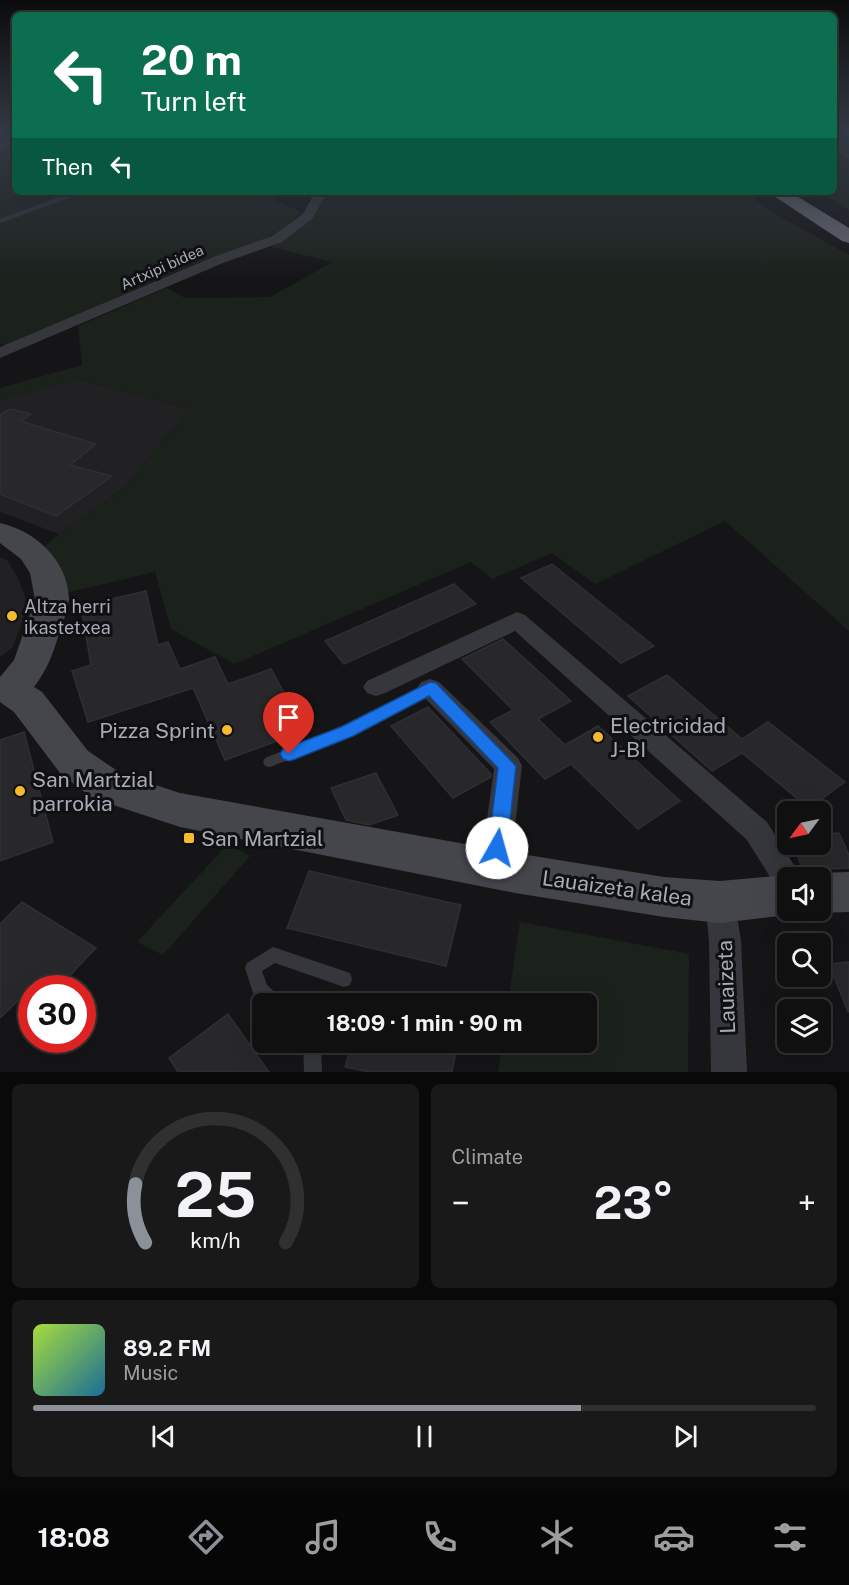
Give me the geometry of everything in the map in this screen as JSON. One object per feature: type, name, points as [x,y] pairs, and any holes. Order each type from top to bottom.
[{"type":"highway","points":[[782,195],[849,237]]},
{"type":"highway","points":[[799,195],[849,226]]},
{"type":"street","name":"Artxipi bidea","points":[[0,354],[218,260],[277,239],[308,216],[319,195]]},
{"type":"street","points":[[0,532],[14,537],[33,552],[47,573],[52,600],[31,665],[5,691]]},
{"type":"street","points":[[376,687],[517,620],[758,831],[780,867]]},
{"type":"street","points":[[430,688],[508,766],[495,869]]},
{"type":"street","name":"Lauaizeta kalea","points":[[5,691],[28,702],[74,762],[107,786],[160,805],[234,822],[664,897],[720,902],[777,896]]},
{"type":"street","points":[[831,893],[849,892]]},
{"type":"street","name":"Lauaizeta","points":[[720,902],[725,941],[729,1072]]},
{"type":"lane","points":[[270,762],[347,731],[430,688]]},
{"type":"lane","points":[[263,993],[260,990],[253,968],[273,955],[344,979]]},
{"type":"lane","points":[[312,1053],[313,1072]]},
{"type":"shaded area","points":[[0,181],[12,181],[12,195],[279,195],[274,200],[301,212],[279,230],[254,243],[200,262],[4,345],[0,344]]},
{"type":"shaded area","points":[[837,181],[849,181],[849,210],[825,195],[837,195]]},
{"type":"shaded area","points":[[324,195],[434,195],[451,198],[456,195],[750,195],[770,211],[849,255],[849,631],[725,521],[595,584],[552,553],[492,579],[471,562],[234,664],[171,629],[155,572],[65,593],[42,549],[59,534],[124,488],[189,409],[78,379],[0,400],[0,388],[82,365],[78,326],[166,288],[185,298],[270,297],[333,262],[271,247],[309,221]]},
{"type":"shaded area","points":[[78,379],[189,409],[124,488],[59,534],[0,512],[0,400]]},
{"type":"shaded area","name":"Altza herri ikastetxea","points":[[0,557],[7,560],[18,578],[28,605],[13,647],[0,657]]},
{"type":"shaded area","points":[[228,844],[250,856],[163,955],[137,942]]},
{"type":"shaded area","points":[[520,922],[689,954],[688,1072],[498,1072],[501,1053],[597,1053],[597,993],[509,993]]},
{"type":"building","points":[[10,409],[31,414],[20,421],[96,444],[70,465],[112,476],[56,516],[0,494],[0,415]]},
{"type":"building","points":[[552,564],[654,646],[621,663],[521,578]]},
{"type":"building","points":[[454,584],[476,604],[344,664],[325,641]]},
{"type":"building","points":[[146,591],[158,645],[168,642],[180,669],[215,657],[228,684],[271,669],[305,731],[225,760],[193,688],[88,722],[72,671],[91,665],[81,606]]},
{"type":"building","points":[[503,639],[571,701],[538,719],[565,745],[598,726],[680,801],[638,829],[571,764],[545,779],[490,722],[513,710],[462,659]]},
{"type":"building","points":[[667,675],[742,739],[768,722],[845,782],[819,801],[800,801],[742,753],[712,771],[628,696]]},
{"type":"building","points":[[428,707],[491,774],[491,777],[453,798],[391,726]]},
{"type":"building","name":"San Martzial parrokia","points":[[24,732],[53,842],[0,861],[0,740]]},
{"type":"building","points":[[376,773],[398,815],[369,825],[346,820],[331,788]]},
{"type":"building","points":[[831,833],[839,833],[849,855],[849,868],[802,867],[797,855],[831,855]]},
{"type":"building","points":[[309,871],[461,905],[446,966],[287,928]]},
{"type":"building","points":[[22,902],[96,948],[70,975],[18,975],[18,1001],[0,1018],[0,924]]},
{"type":"building","points":[[849,962],[848,1012],[831,969],[831,964]]},
{"type":"building","points":[[228,1014],[252,1048],[252,1053],[256,1053],[269,1072],[178,1072],[169,1058]]},
{"type":"building","points":[[349,1053],[456,1053],[452,1072],[369,1072],[345,1067]]},
{"type":"waterway","points":[[0,221],[71,195]]},
{"type":"place","name":"Altza herri ikastetxea","points":[[12,616]]},
{"type":"place","name":"Pizza Sprint","points":[[227,730]]},
{"type":"place","name":"Electricidad J-BI","points":[[598,737]]},
{"type":"place","name":"San Martzial parrokia","points":[[20,791]]},
{"type":"place","name":"San Martzial","points":[[189,838]]},
{"type":"route","points":[[289,754],[347,731],[430,688],[508,766],[497,848]]}]
